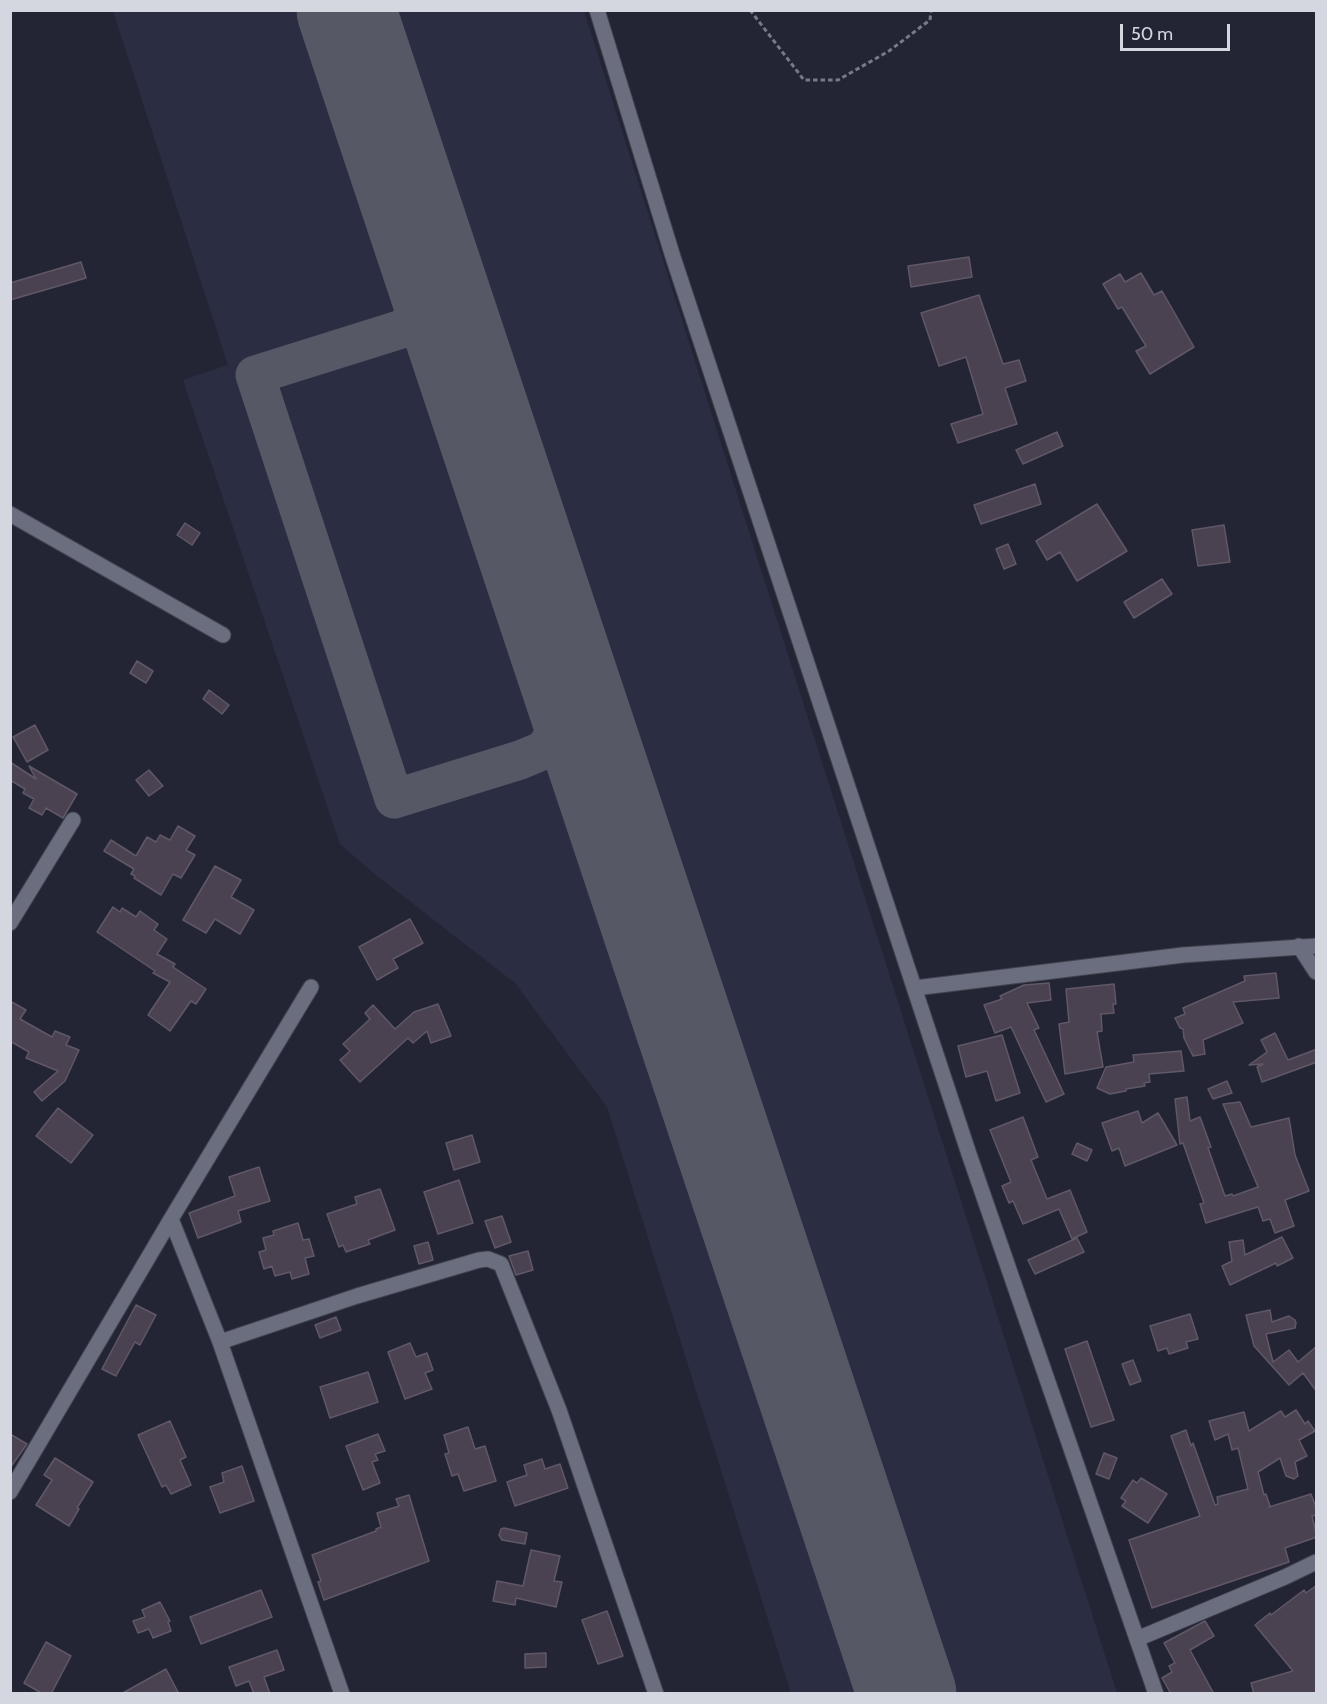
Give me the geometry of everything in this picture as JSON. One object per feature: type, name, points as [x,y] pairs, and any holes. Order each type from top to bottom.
[{"type":"street","points":[[597,10],[674,257],[969,1155],[1156,1694]]},
{"type":"street","points":[[10,514],[223,635]]},
{"type":"street","points":[[10,923],[74,820]]},
{"type":"street","points":[[1299,946],[1317,972]]},
{"type":"street","points":[[915,988],[1183,955],[1317,946]]},
{"type":"street","points":[[10,1492],[311,987]]},
{"type":"street","points":[[171,1219],[220,1342],[342,1694]]},
{"type":"street","points":[[220,1342],[357,1296],[479,1260],[488,1259],[501,1264],[558,1410],[657,1694]]},
{"type":"street","points":[[1137,1639],[1317,1562]]},
{"type":"path","points":[[750,10],[804,80],[838,80],[897,45],[930,20],[931,10]]},
{"type":"shaded area","points":[[113,11],[584,11],[1117,1693],[791,1693],[607,1107],[515,983],[371,871],[340,844],[183,380],[228,365]]},
{"type":"building","points":[[969,257],[972,277],[911,287],[908,266]]},
{"type":"building","points":[[81,262],[86,278],[10,300],[10,283]]},
{"type":"building","points":[[1141,273],[1154,295],[1162,291],[1194,347],[1150,374],[1136,351],[1146,346],[1122,307],[1118,309],[1103,284],[1120,274],[1125,282]]},
{"type":"building","points":[[979,295],[1003,364],[1019,360],[1026,381],[1005,388],[1017,424],[958,443],[951,424],[983,414],[966,357],[939,366],[921,313]]},
{"type":"building","points":[[1057,432],[1063,446],[1023,464],[1016,450]]},
{"type":"building","points":[[1035,484],[1041,504],[981,524],[974,505]]},
{"type":"building","points":[[1097,504],[1127,551],[1077,581],[1060,552],[1047,560],[1036,541]]},
{"type":"building","points":[[185,523],[200,533],[192,545],[177,535]]},
{"type":"building","points":[[1224,525],[1230,562],[1198,566],[1192,530]]},
{"type":"building","points":[[1008,544],[1016,564],[1004,569],[996,549]]},
{"type":"building","points":[[1162,579],[1172,594],[1134,618],[1124,602]]},
{"type":"building","points":[[137,661],[153,671],[146,683],[130,673]]},
{"type":"building","points":[[209,690],[229,705],[222,714],[203,699]]},
{"type":"building","points":[[35,725],[48,750],[27,762],[13,737]]},
{"type":"building","points":[[10,762],[36,779],[29,766],[77,794],[63,818],[46,808],[42,815],[29,808],[34,799],[23,793],[25,789],[10,780]]},
{"type":"building","points":[[149,770],[163,786],[149,796],[136,780]]},
{"type":"building","points":[[178,826],[195,836],[186,850],[195,855],[181,878],[173,874],[161,895],[134,878],[135,876],[131,874],[134,869],[104,851],[111,840],[136,856],[147,837],[156,842],[160,835],[170,840]]},
{"type":"building","points":[[215,866],[241,880],[231,897],[254,910],[240,934],[215,919],[206,933],[183,920]]},
{"type":"building","points":[[113,907],[120,912],[122,908],[136,917],[140,911],[158,924],[154,930],[167,939],[157,954],[175,964],[173,967],[206,989],[196,1004],[191,1001],[170,1031],[148,1015],[170,982],[153,973],[155,971],[97,932]]},
{"type":"building","points":[[410,919],[423,943],[393,959],[398,968],[377,980],[359,947]]},
{"type":"building","points":[[1276,973],[1279,998],[1233,1002],[1243,1023],[1203,1040],[1205,1054],[1193,1056],[1184,1038],[1183,1029],[1180,1028],[1175,1018],[1185,1014],[1183,1008],[1245,981],[1244,976]]},
{"type":"building","points":[[1049,983],[1051,1000],[1027,1003],[1039,1028],[1034,1030],[1064,1094],[1046,1102],[1011,1027],[995,1033],[984,1005],[1002,999],[1000,996],[1024,985]]},
{"type":"building","points":[[1114,984],[1116,1004],[1113,1004],[1114,1013],[1101,1014],[1102,1031],[1097,1032],[1103,1067],[1065,1074],[1059,1024],[1069,1022],[1066,989]]},
{"type":"building","points":[[10,1001],[26,1010],[20,1019],[52,1037],[55,1031],[70,1037],[66,1045],[79,1050],[65,1081],[42,1101],[34,1092],[58,1071],[26,1058],[29,1052],[10,1041]]},
{"type":"building","points":[[438,1004],[451,1036],[431,1043],[427,1031],[413,1043],[408,1038],[360,1082],[340,1060],[350,1051],[343,1044],[370,1019],[365,1013],[373,1005],[395,1029],[414,1012]]},
{"type":"building","points":[[1275,1033],[1288,1060],[1317,1049],[1317,1062],[1262,1082],[1257,1067],[1263,1064],[1249,1065],[1267,1052],[1261,1040]]},
{"type":"building","points":[[1002,1035],[1020,1093],[996,1101],[987,1071],[966,1077],[958,1046]]},
{"type":"building","points":[[1181,1051],[1184,1071],[1149,1074],[1150,1082],[1144,1083],[1145,1086],[1126,1089],[1126,1091],[1110,1094],[1097,1088],[1106,1067],[1134,1062],[1133,1055]]},
{"type":"building","points":[[1227,1081],[1232,1093],[1213,1099],[1208,1089]]},
{"type":"building","points":[[1187,1097],[1190,1121],[1200,1117],[1225,1196],[1232,1194],[1233,1196],[1258,1187],[1223,1104],[1240,1102],[1251,1127],[1289,1118],[1295,1155],[1309,1191],[1285,1200],[1294,1226],[1275,1233],[1270,1219],[1263,1221],[1258,1207],[1206,1223],[1200,1204],[1204,1203],[1183,1143],[1180,1144],[1175,1099]]},
{"type":"building","points":[[58,1108],[93,1135],[71,1163],[36,1136]]},
{"type":"building","points":[[1138,1111],[1142,1123],[1158,1113],[1177,1145],[1125,1166],[1119,1148],[1112,1151],[1102,1123]]},
{"type":"building","points":[[1023,1117],[1038,1157],[1031,1160],[1047,1199],[1070,1190],[1087,1232],[1072,1239],[1059,1209],[1023,1224],[1013,1201],[1009,1203],[1002,1186],[1011,1182],[990,1130]]},
{"type":"building","points":[[472,1135],[480,1162],[454,1170],[446,1143]]},
{"type":"building","points":[[1077,1143],[1092,1150],[1087,1161],[1072,1154]]},
{"type":"building","points":[[259,1167],[270,1201],[238,1211],[241,1222],[198,1238],[189,1213],[235,1196],[229,1177]]},
{"type":"building","points":[[459,1180],[473,1223],[438,1234],[424,1192]]},
{"type":"building","points":[[380,1189],[395,1230],[368,1240],[370,1244],[346,1252],[343,1245],[339,1247],[327,1214],[357,1204],[355,1197]]},
{"type":"building","points":[[502,1216],[511,1242],[495,1248],[485,1221]]},
{"type":"building","points":[[298,1223],[303,1240],[309,1239],[314,1256],[305,1258],[309,1274],[292,1279],[290,1272],[275,1276],[272,1266],[264,1269],[259,1252],[266,1250],[263,1238],[274,1235],[273,1231]]},
{"type":"building","points":[[1282,1237],[1293,1258],[1277,1266],[1276,1263],[1230,1285],[1222,1266],[1232,1261],[1229,1242],[1243,1240],[1245,1255]]},
{"type":"building","points":[[1077,1238],[1084,1252],[1035,1274],[1028,1260]]},
{"type":"building","points":[[428,1242],[433,1260],[419,1264],[414,1246]]},
{"type":"building","points":[[528,1251],[533,1270],[516,1275],[509,1256]]},
{"type":"building","points":[[136,1305],[156,1315],[140,1345],[135,1342],[116,1376],[102,1369]]},
{"type":"building","points":[[1270,1310],[1272,1322],[1289,1316],[1296,1323],[1295,1328],[1266,1334],[1273,1362],[1289,1350],[1298,1362],[1317,1346],[1317,1392],[1303,1373],[1289,1385],[1254,1346],[1246,1315]]},
{"type":"building","points":[[1190,1314],[1198,1339],[1186,1342],[1188,1348],[1169,1354],[1167,1348],[1158,1351],[1150,1326]]},
{"type":"building","points":[[336,1317],[341,1330],[320,1338],[315,1325]]},
{"type":"building","points":[[1087,1341],[1114,1420],[1091,1427],[1065,1349]]},
{"type":"building","points":[[410,1343],[416,1357],[427,1353],[433,1370],[425,1373],[432,1389],[405,1399],[388,1352]]},
{"type":"building","points":[[1133,1360],[1141,1381],[1130,1385],[1122,1364]]},
{"type":"building","points":[[368,1372],[378,1402],[330,1418],[320,1387]]},
{"type":"building","points":[[1296,1410],[1305,1424],[1308,1421],[1315,1431],[1299,1440],[1307,1456],[1295,1462],[1298,1476],[1294,1479],[1286,1476],[1280,1458],[1258,1472],[1269,1507],[1311,1494],[1317,1510],[1317,1515],[1312,1516],[1317,1537],[1285,1548],[1289,1562],[1152,1608],[1129,1540],[1200,1516],[1171,1436],[1186,1430],[1191,1446],[1193,1443],[1215,1505],[1218,1504],[1217,1497],[1248,1489],[1238,1448],[1232,1450],[1228,1434],[1215,1440],[1209,1421],[1244,1412],[1249,1431],[1281,1411],[1285,1417]]},
{"type":"building","points":[[170,1421],[186,1457],[180,1460],[191,1485],[171,1494],[166,1485],[162,1487],[138,1435]]},
{"type":"building","points":[[468,1427],[475,1449],[485,1446],[496,1481],[464,1491],[458,1474],[452,1476],[445,1454],[449,1453],[444,1435]]},
{"type":"building","points":[[10,1434],[27,1444],[10,1468]]},
{"type":"building","points":[[378,1434],[385,1451],[375,1454],[378,1460],[372,1462],[380,1483],[363,1490],[346,1446]]},
{"type":"building","points":[[1104,1453],[1117,1458],[1109,1479],[1096,1474]]},
{"type":"building","points":[[55,1458],[93,1482],[69,1526],[36,1505],[52,1480],[44,1475]]},
{"type":"building","points":[[542,1459],[545,1469],[560,1464],[568,1488],[515,1506],[507,1482],[527,1475],[524,1465]]},
{"type":"building","points":[[242,1466],[254,1501],[220,1513],[210,1487],[224,1482],[222,1473]]},
{"type":"building","points":[[1141,1478],[1167,1494],[1148,1523],[1122,1506],[1126,1501],[1121,1498],[1133,1480],[1137,1483]]},
{"type":"building","points":[[409,1495],[429,1561],[324,1600],[318,1582],[321,1581],[312,1555],[376,1531],[381,1527],[377,1513],[399,1506],[396,1499]]},
{"type":"building","points":[[501,1529],[527,1533],[525,1544],[502,1540],[499,1535]]},
{"type":"building","points":[[531,1550],[560,1556],[554,1581],[562,1582],[556,1607],[516,1598],[515,1605],[493,1601],[497,1581],[523,1586]]},
{"type":"building","points":[[1317,1585],[1317,1694],[1254,1694],[1251,1683],[1293,1671],[1255,1625],[1304,1590],[1306,1593]]},
{"type":"building","points":[[261,1590],[272,1617],[201,1644],[190,1617]]},
{"type":"building","points":[[160,1602],[170,1621],[168,1622],[171,1631],[153,1638],[149,1629],[138,1633],[133,1621],[145,1617],[142,1610]]},
{"type":"building","points":[[607,1611],[623,1656],[598,1664],[582,1620]]},
{"type":"building","points":[[1205,1621],[1214,1636],[1190,1650],[1214,1694],[1171,1694],[1162,1678],[1172,1672],[1169,1666],[1175,1663],[1164,1643]]},
{"type":"building","points":[[46,1642],[71,1656],[51,1694],[43,1694],[24,1683]]},
{"type":"building","points":[[277,1650],[284,1670],[264,1677],[270,1694],[254,1694],[249,1681],[236,1686],[229,1667]]},
{"type":"building","points":[[546,1653],[546,1667],[525,1668],[525,1654]]},
{"type":"building","points":[[166,1669],[179,1694],[121,1694]]},
{"type":"taxiway","points":[[421,298],[415,314],[405,328],[255,375],[394,799],[520,760],[544,750],[563,722]]},
{"type":"runway","points":[[346,10],[907,1694]]}]
